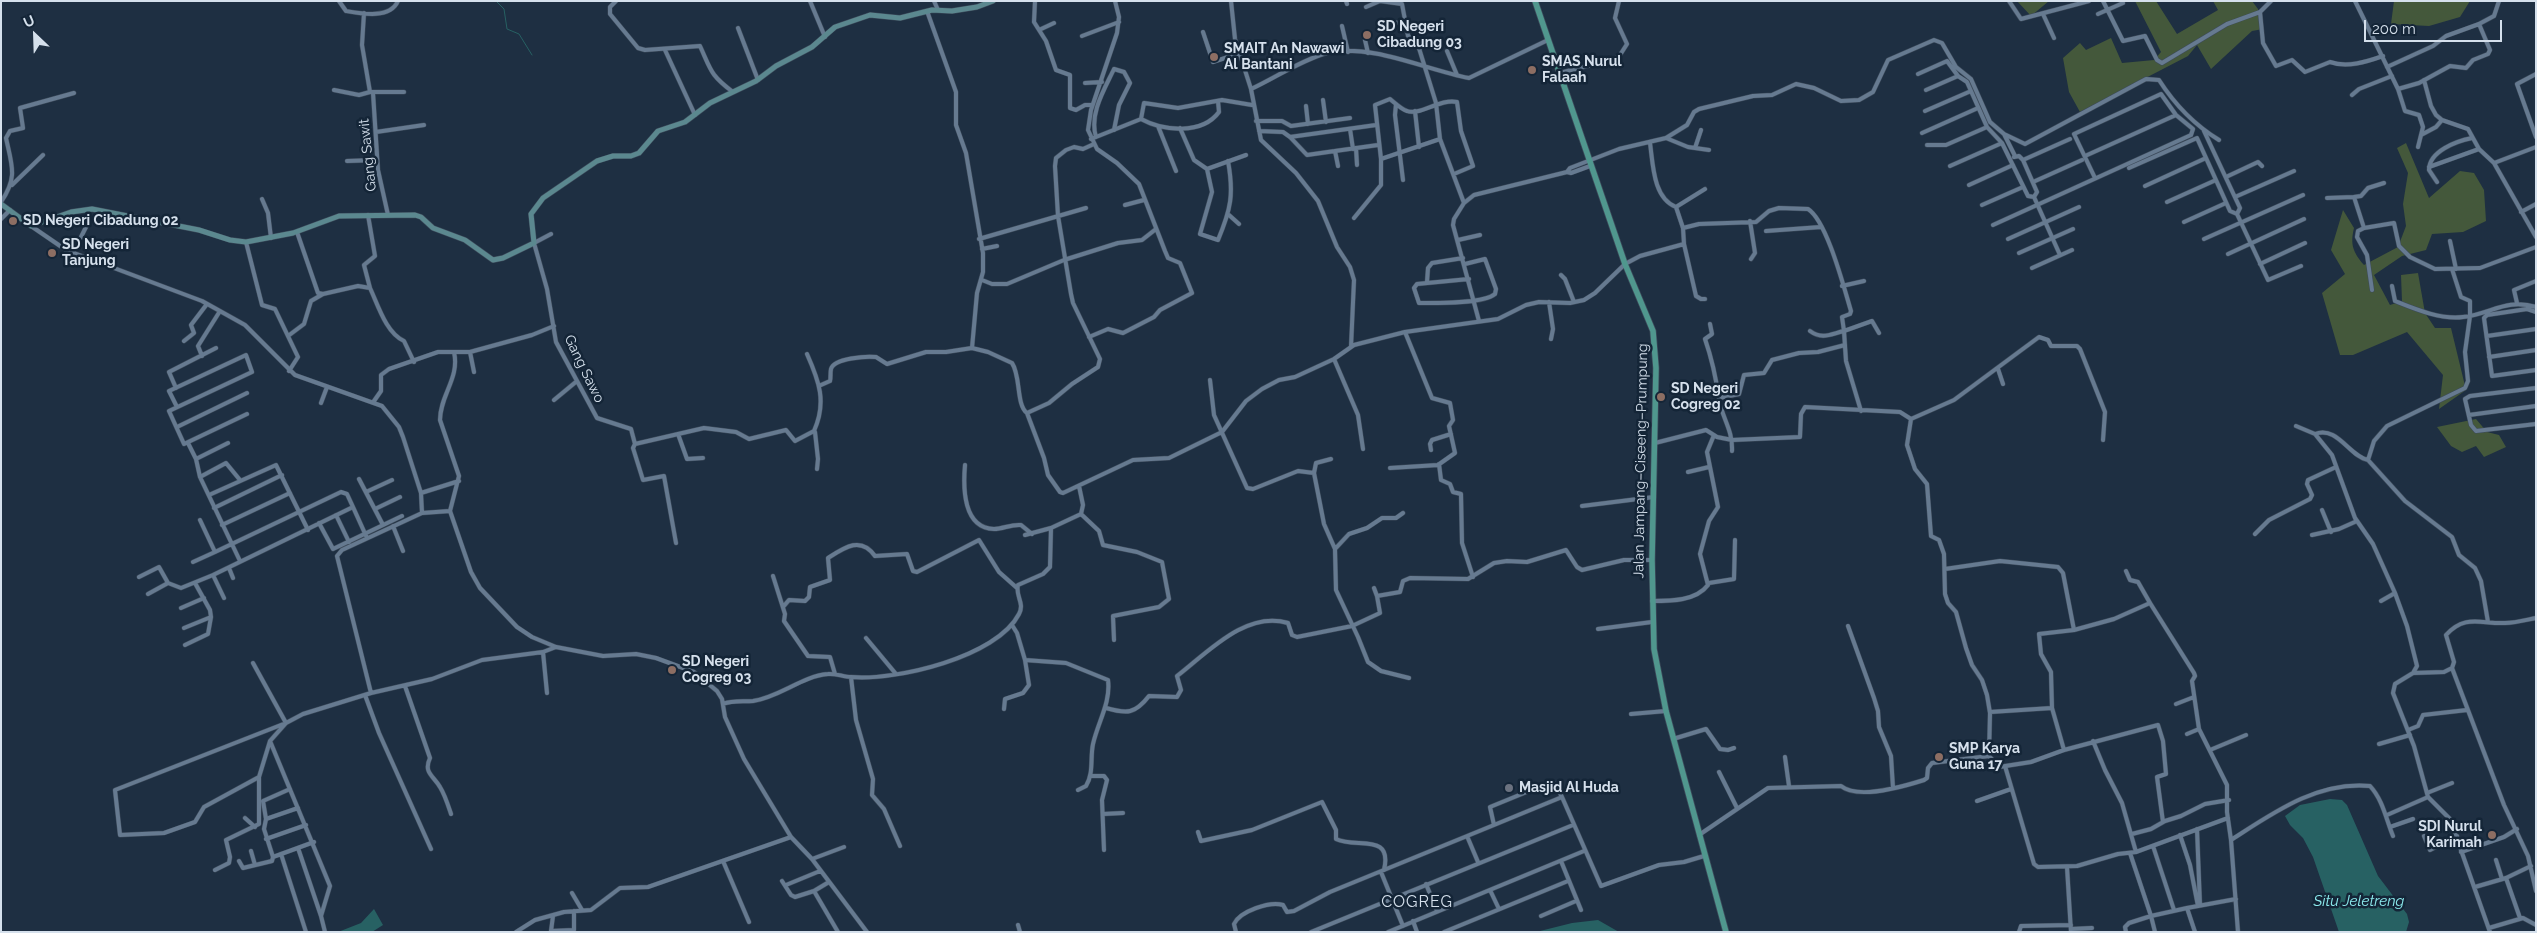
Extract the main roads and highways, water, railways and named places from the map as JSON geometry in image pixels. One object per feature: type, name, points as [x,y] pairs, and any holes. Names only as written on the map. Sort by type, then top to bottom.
[{"type":"main road","name":"Jalan Jampang–Ciseeng–Prumpung","points":[[1535,1],[1625,264],[1653,331],[1656,353],[1652,622],[1657,670],[1673,739],[1704,856],[1716,889],[1726,932]]},
{"type":"water","name":"Situ Jeletreng","points":[[2330,799],[2342,800],[2347,805],[2378,876],[2407,914],[2409,922],[2406,932],[2339,932],[2313,857],[2303,838],[2290,825],[2285,816],[2300,805]]},
{"type":"water","points":[[374,909],[383,925],[372,932],[338,932],[361,923]]},
{"type":"water","points":[[1598,920],[1619,932],[1536,932],[1572,923]]},
{"type":"waterway","points":[[496,1],[504,9],[507,29],[519,34],[532,55]]},
{"type":"place","name":"SD Negeri Cibadung 03","points":[[1367,35]]},
{"type":"place","name":"SMAIT An Nawawi Al Bantani","points":[[1214,57]]},
{"type":"place","name":"SMAS Nurul Falaah","points":[[1532,70]]},
{"type":"place","name":"SD Negeri Cibadung 02","points":[[13,221]]},
{"type":"place","name":"SD Negeri Tanjung","points":[[52,253]]},
{"type":"place","name":"SD Negeri Cogreg 02","points":[[1661,397]]},
{"type":"place","name":"SD Negeri Cogreg 03","points":[[672,670]]},
{"type":"place","name":"SMP Karya Guna 17","points":[[1939,757]]},
{"type":"place","name":"Masjid Al Huda","points":[[1509,788]]},
{"type":"place","name":"SDI Nurul Karimah","points":[[2492,835]]},
{"type":"district","name":"COGREG","points":[[1417,902]]}]
